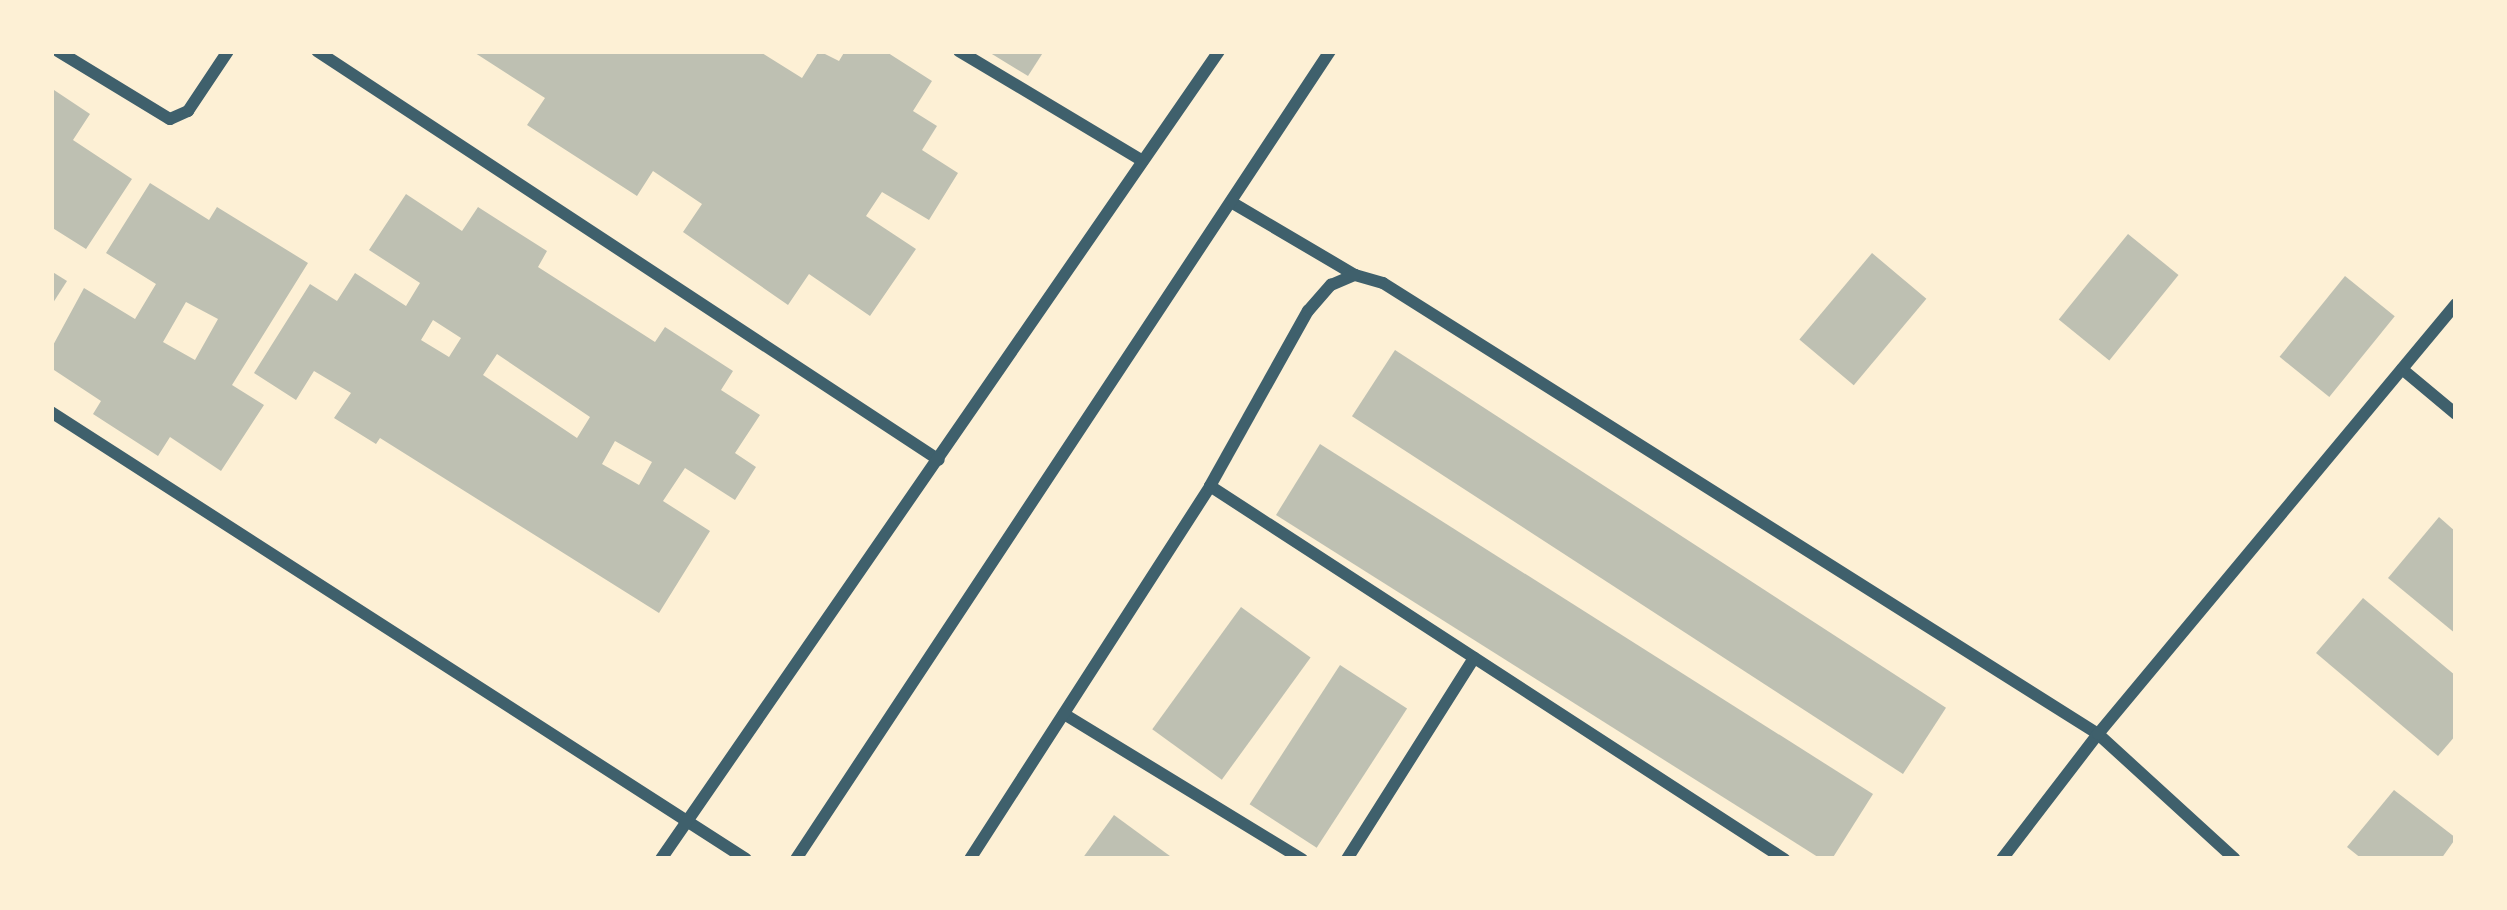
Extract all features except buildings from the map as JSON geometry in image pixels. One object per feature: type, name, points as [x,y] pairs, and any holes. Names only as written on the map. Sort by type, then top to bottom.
[{"type":"street","points":[[58,51],[170,119],[188,111],[228,51]]},
{"type":"street","points":[[317,51],[939,460]]},
{"type":"street","points":[[959,51],[1144,161]]},
{"type":"street","points":[[662,859],[1219,51]]},
{"type":"street","points":[[796,859],[1330,51]]},
{"type":"street","points":[[1231,202],[1355,275],[1383,283],[1423,307],[2098,734],[2235,859]]},
{"type":"street","points":[[970,859],[1210,486],[1308,311],[1331,285],[1355,275]]},
{"type":"street","points":[[2002,859],[2098,734],[2456,304]]},
{"type":"street","points":[[2402,369],[2456,414]]},
{"type":"street","points":[[51,412],[746,859]]},
{"type":"street","points":[[1210,486],[1784,859]]},
{"type":"street","points":[[1347,859],[1474,658]]},
{"type":"street","points":[[1064,714],[1303,859]]}]
